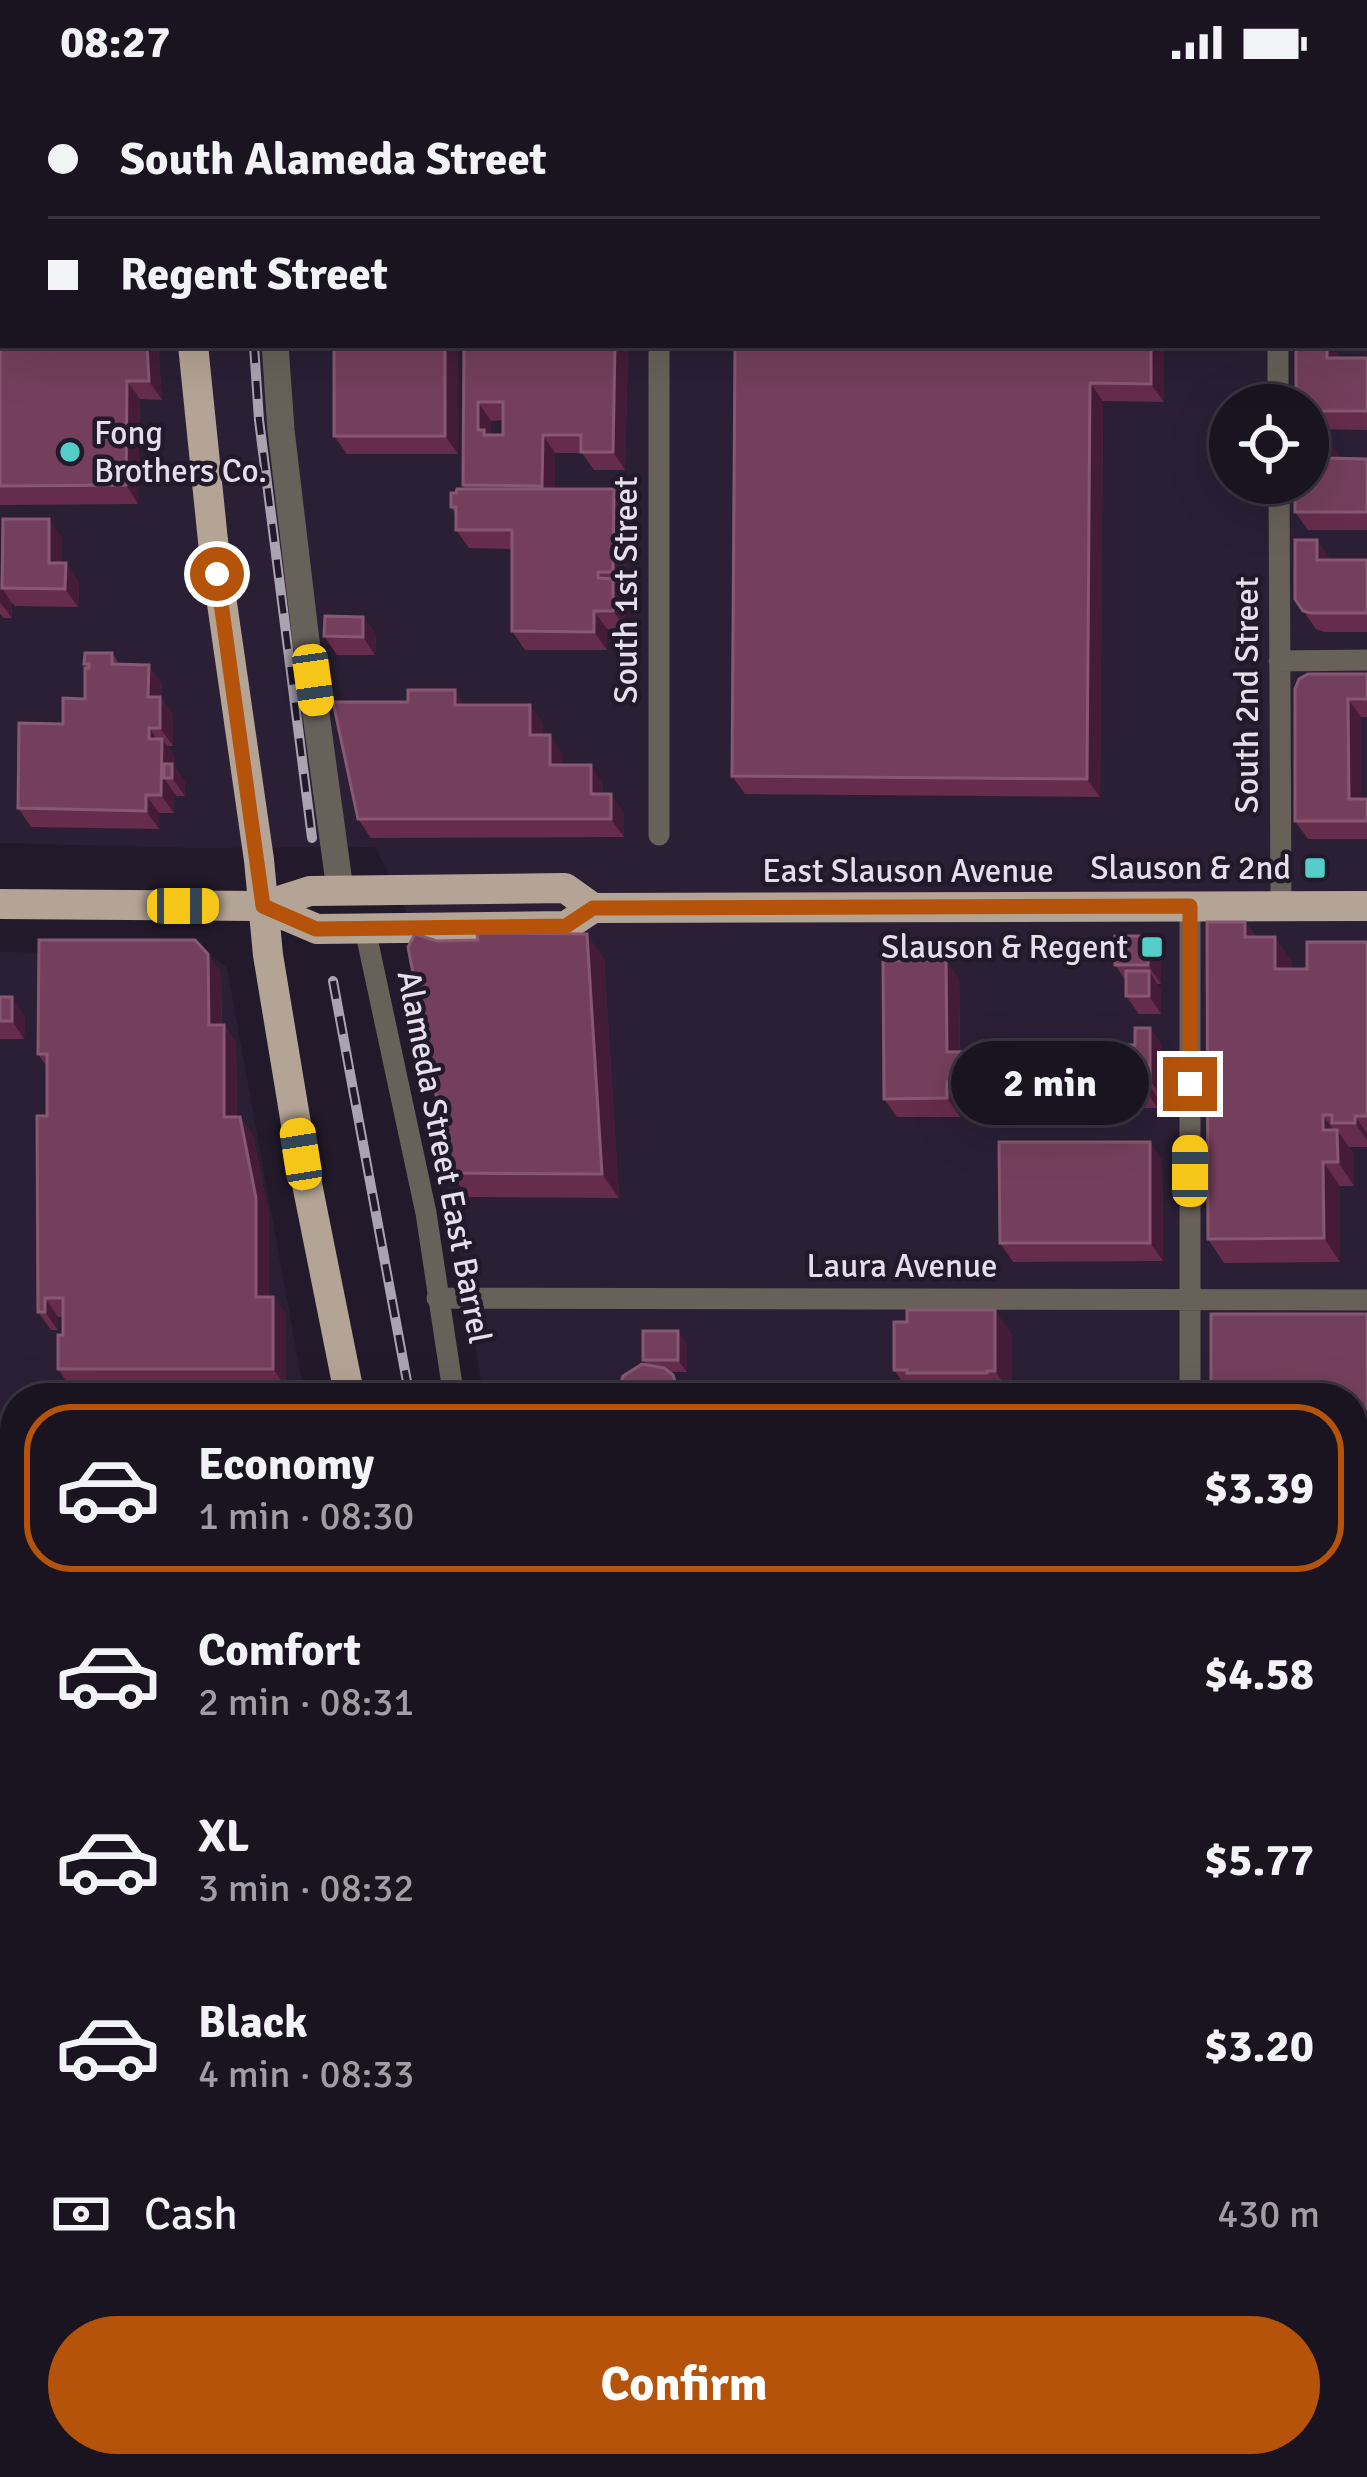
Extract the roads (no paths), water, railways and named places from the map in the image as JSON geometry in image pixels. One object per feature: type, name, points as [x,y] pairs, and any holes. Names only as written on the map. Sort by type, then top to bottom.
[{"type":"main road","points":[[193,348],[213,541],[268,956],[347,1383]]},
{"type":"main road","name":"East Slauson Avenue","points":[[0,904],[263,906],[310,891],[565,888],[593,908]]},
{"type":"main road","name":"East Slauson Avenue","points":[[263,906],[316,929],[566,926],[593,908],[1367,906]]},
{"type":"street","points":[[275,348],[281,430],[340,890]]},
{"type":"street","name":"South 1st Street","points":[[658,348],[659,836]]},
{"type":"street","points":[[1278,348],[1278,384]]},
{"type":"street","name":"South 2nd Street","points":[[1279,504],[1281,906]]},
{"type":"street","points":[[1279,661],[1367,660]]},
{"type":"street","points":[[1190,906],[1190,1383]]},
{"type":"street","name":"Alameda Street East Barrel","points":[[365,929],[426,1213],[451,1383]]},
{"type":"street","name":"Laura Avenue","points":[[437,1298],[1367,1300]]},
{"type":"railway","points":[[254,348],[259,420],[312,838]]},
{"type":"railway","points":[[333,981],[407,1383]]},
{"type":"place","name":"Fong Brothers Co.","points":[[70,452]]},
{"type":"place","name":"Slauson & 2nd","points":[[1315,868]]},
{"type":"place","name":"Slauson & Regent","points":[[1152,947]]}]
